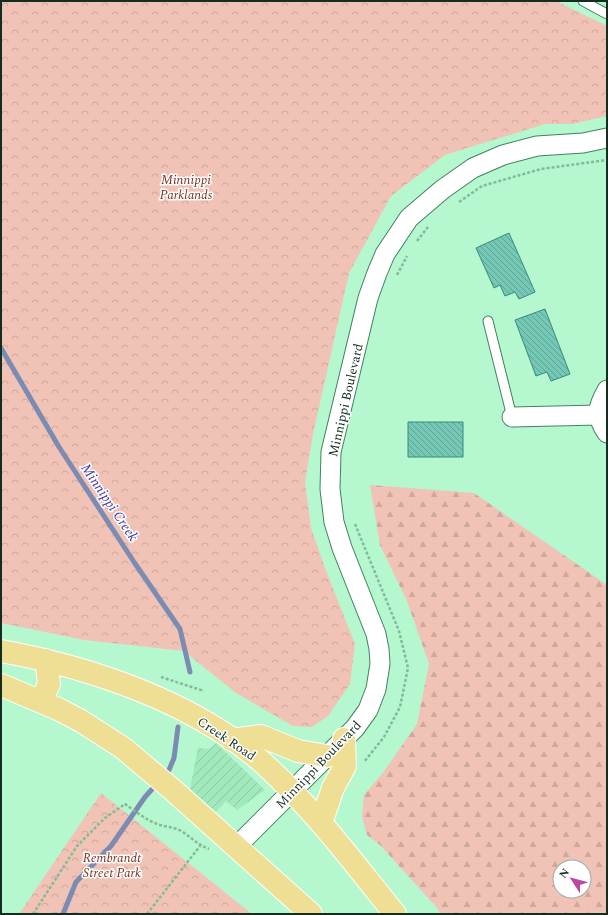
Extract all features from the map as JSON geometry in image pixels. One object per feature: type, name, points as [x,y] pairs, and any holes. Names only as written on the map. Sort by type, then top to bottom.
[{"type":"main road","name":"Creek Road","points":[[1,651],[46,660],[97,675],[150,694],[184,710],[232,740],[262,762],[292,791],[321,823],[395,914]]},
{"type":"main road","points":[[41,701],[50,684],[46,660]]},
{"type":"main road","points":[[1,685],[41,701],[81,721],[123,748],[236,846],[311,914]]},
{"type":"main road","points":[[232,740],[261,736],[298,751],[327,756]]},
{"type":"main road","points":[[321,823],[333,788],[345,766],[344,739]]},
{"type":"street","name":"Minnippi Boulevard","points":[[236,846],[344,739],[362,719],[370,705],[376,689],[380,664],[376,634],[342,548],[334,522],[330,489],[331,452],[368,298],[385,254],[409,218],[443,188],[473,168],[503,155],[536,146],[583,143],[607,138]]},
{"type":"street","points":[[607,390],[599,404],[600,422],[607,433]]},
{"type":"street","points":[[512,417],[600,415]]},
{"type":"lane","points":[[583,1],[607,14]]},
{"type":"lane","points":[[488,321],[512,417]]},
{"type":"path","points":[[456,204],[482,186],[541,169],[607,160]]},
{"type":"path","points":[[414,245],[432,222]]},
{"type":"path","points":[[396,277],[410,250]]},
{"type":"path","points":[[353,519],[399,631],[408,668],[400,708],[384,737],[363,764]]},
{"type":"path","points":[[160,677],[204,691]]},
{"type":"path","points":[[33,914],[77,846],[105,818],[125,804],[160,825],[172,827],[181,831],[200,846],[147,914]]},
{"type":"shaded area","points":[[216,743],[265,790],[237,810],[226,801],[216,812],[190,789],[198,748],[209,749]]},
{"type":"green space","name":"Minnippi Parklands","points":[[1,1],[556,1],[607,26],[607,116],[572,124],[545,124],[445,155],[391,196],[349,273],[313,434],[305,482],[311,528],[355,644],[350,684],[328,716],[312,727],[293,726],[236,693],[184,651],[84,640],[1,623]]},
{"type":"green space","points":[[370,485],[474,493],[607,585],[607,914],[440,914],[438,909],[380,845],[367,835],[362,817],[364,795],[382,774],[417,724],[429,664],[407,601],[380,545]]},
{"type":"green space","name":"Rembrandt Street Park","points":[[101,793],[252,914],[19,914]]},
{"type":"building","points":[[509,233],[535,292],[519,299],[515,292],[505,296],[500,285],[494,288],[476,248]]},
{"type":"building","points":[[545,309],[570,374],[551,381],[547,372],[536,376],[515,320]]},
{"type":"building","points":[[408,422],[463,422],[463,457],[408,457]]},
{"type":"waterway","name":"Minnippi Creek","points":[[1,348],[59,447],[134,562],[180,629],[190,672]]},
{"type":"waterway","name":"Minnippi Creek","points":[[169,770],[174,758],[178,727]]},
{"type":"waterway","name":"Minnippi Creek","points":[[63,914],[76,882],[111,846],[145,797],[154,787]]}]
